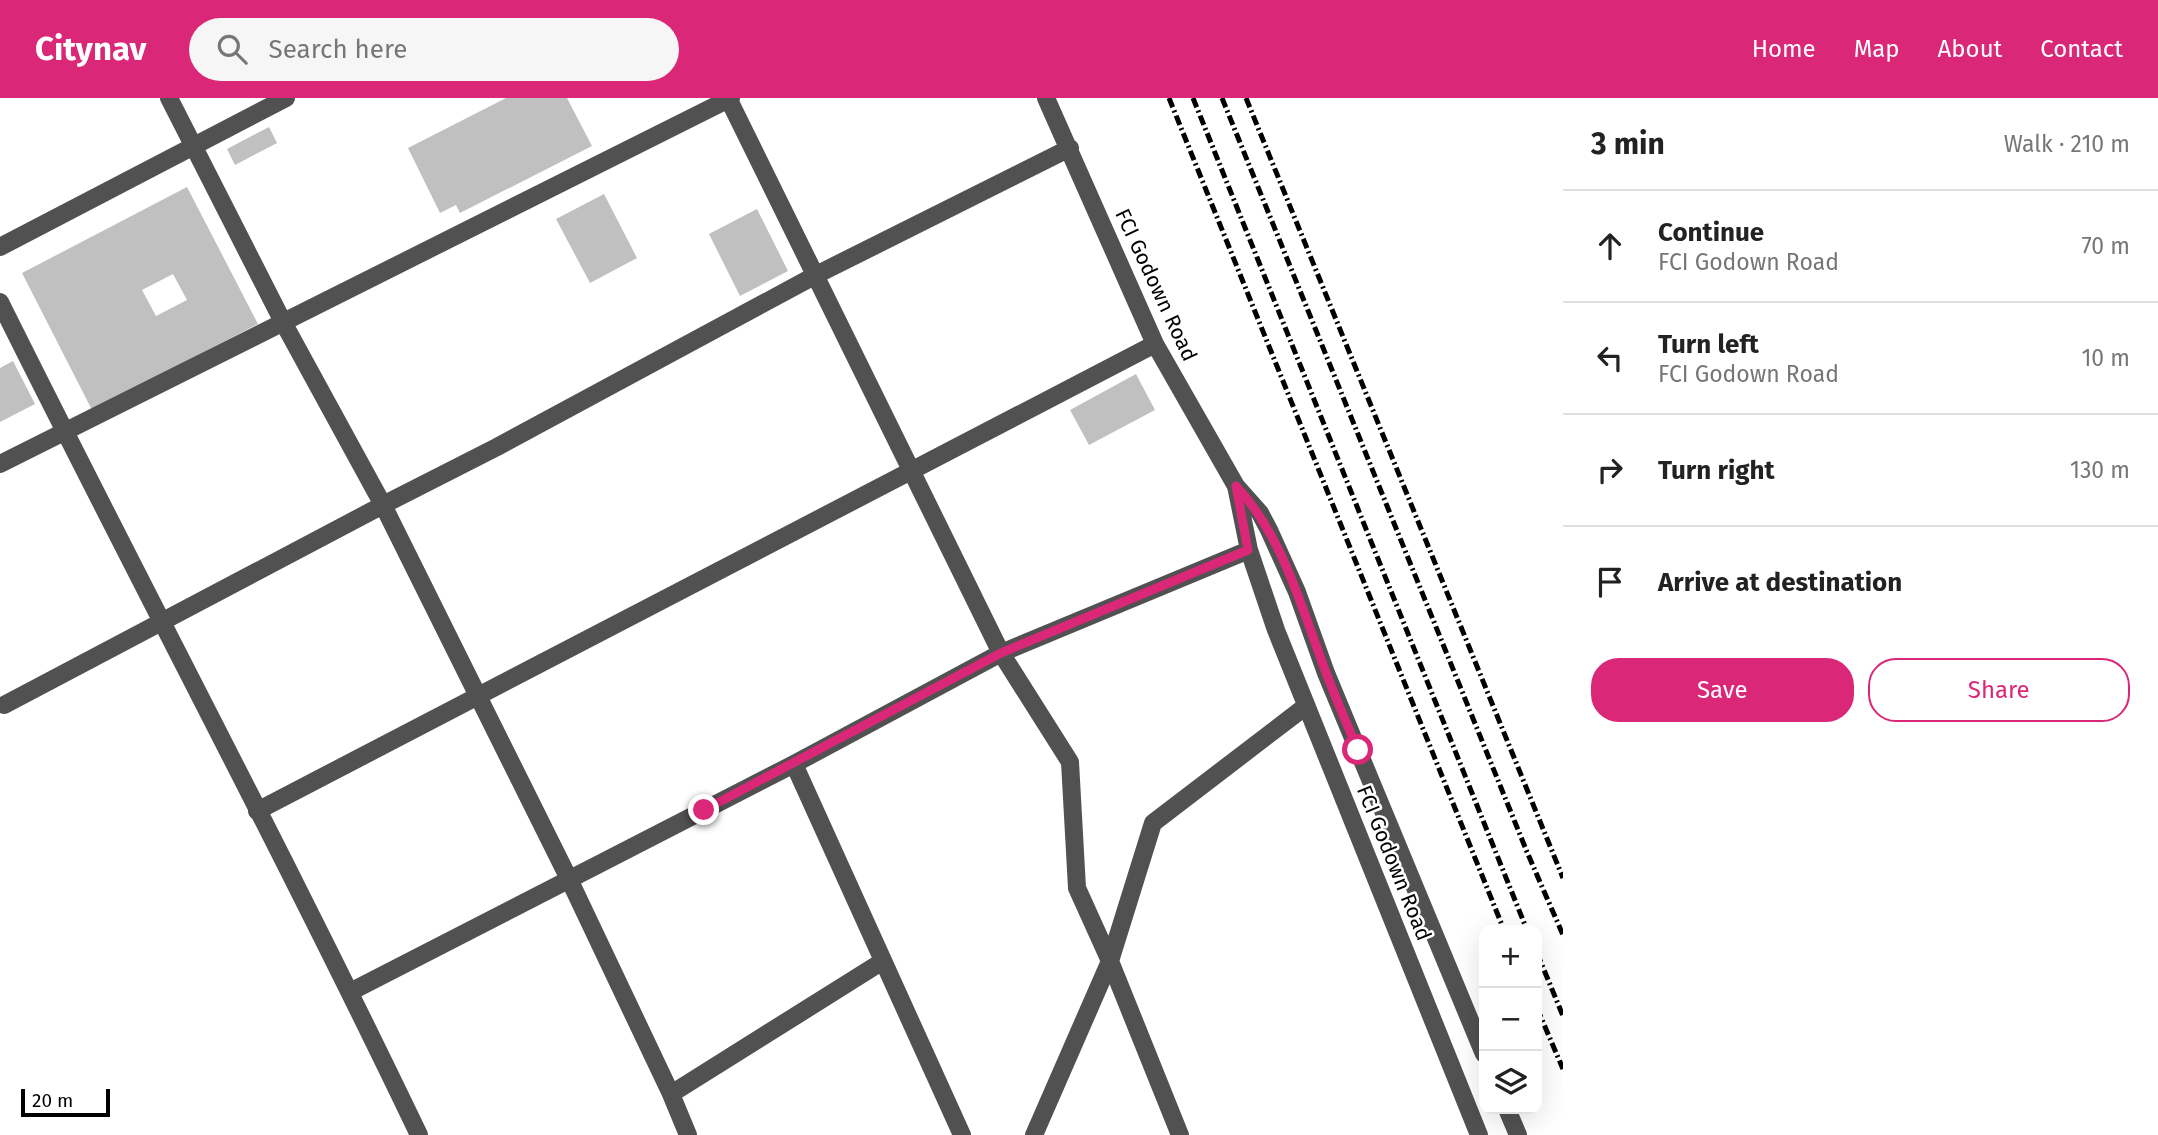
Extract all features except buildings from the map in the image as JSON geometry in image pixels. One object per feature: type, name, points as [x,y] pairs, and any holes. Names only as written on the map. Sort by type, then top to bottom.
[{"type":"street","points":[[169,98],[283,322],[383,505],[569,879],[688,1135]]},
{"type":"street","points":[[0,247],[286,98]]},
{"type":"street","points":[[0,464],[729,98],[1001,653],[1070,762],[1077,888],[1110,961],[1180,1135]]},
{"type":"street","name":"FCI Godown Road","points":[[1046,98],[1155,344],[1236,486],[1260,513],[1297,592],[1326,673],[1483,1051]]},
{"type":"street","points":[[4,705],[497,447],[816,275],[1070,148]]},
{"type":"street","points":[[0,302],[160,622],[351,992],[419,1135]]},
{"type":"street","points":[[257,811],[1155,344]]},
{"type":"street","name":"FCI Godown Road","points":[[1236,486],[1248,550],[1306,706],[1479,1135]]},
{"type":"street","points":[[351,992],[794,764],[1001,653],[1248,550]]},
{"type":"street","points":[[1034,1135],[1110,961],[1153,823],[1306,706]]},
{"type":"street","points":[[794,764],[962,1135]]},
{"type":"street","points":[[671,1094],[883,961]]},
{"type":"street","points":[[1509,1114],[1518,1135]]},
{"type":"railway","points":[[1169,98],[1502,925]]},
{"type":"railway","points":[[1193,98],[1525,925]]},
{"type":"railway","points":[[1222,98],[1563,935]]},
{"type":"railway","points":[[1246,98],[1563,878]]},
{"type":"railway","points":[[1542,965],[1563,1016]]},
{"type":"railway","points":[[1542,1020],[1563,1069]]},
{"type":"route","points":[[704,810],[1001,653],[1248,550],[1236,486],[1260,513],[1269,530],[1297,592],[1326,673],[1358,750]]}]
